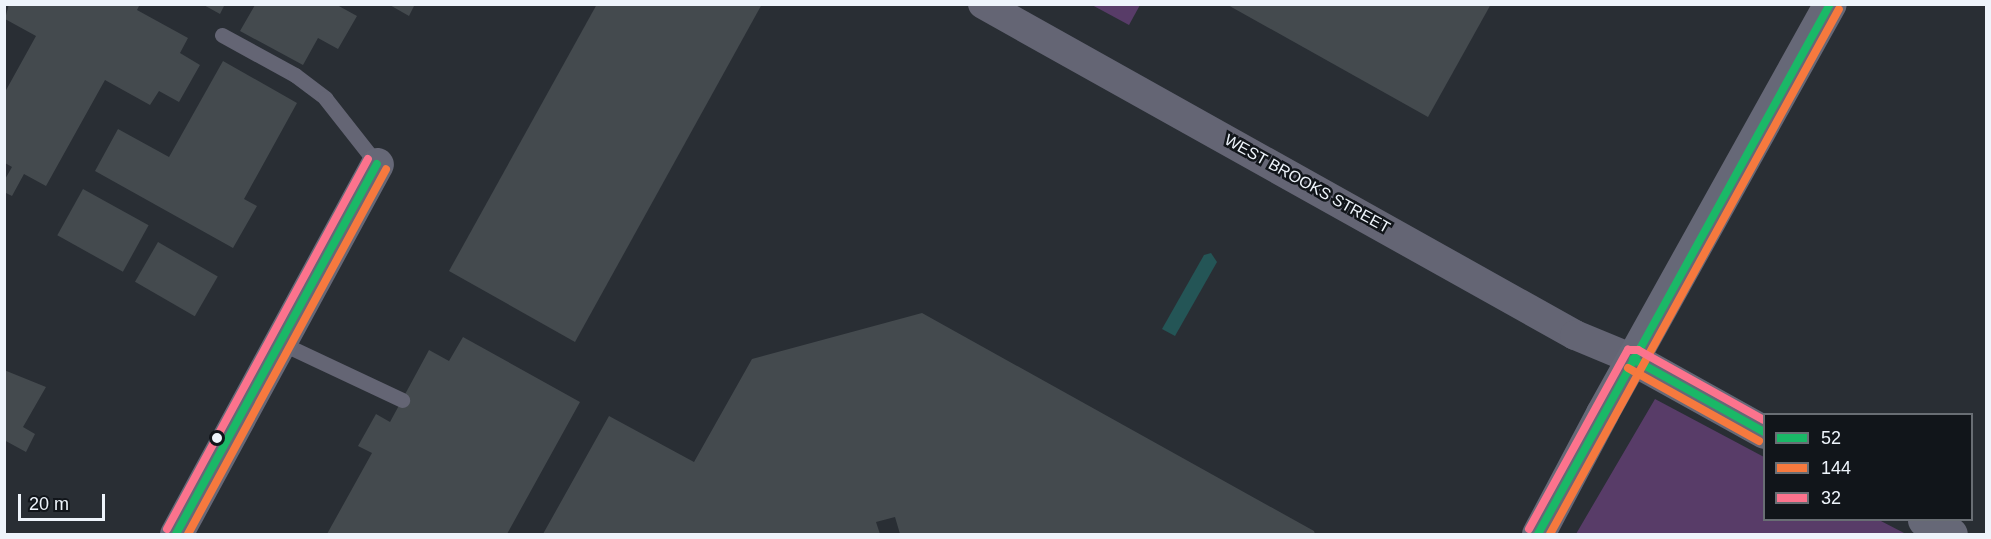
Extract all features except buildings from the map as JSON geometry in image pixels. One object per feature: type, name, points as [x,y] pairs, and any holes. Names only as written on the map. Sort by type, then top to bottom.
[{"type":"street","name":"WEST BROOKS STREET","points":[[983,4],[1575,335],[1633,359]]},
{"type":"street","points":[[1538,534],[1830,4]]},
{"type":"street","points":[[176,534],[377,164]]},
{"type":"street","points":[[1633,359],[1763,431]]},
{"type":"street","points":[[1928,521],[1951,534]]},
{"type":"lane","points":[[222,35],[295,75],[325,98],[377,164]]},
{"type":"lane","points":[[281,343],[402,400]]},
{"type":"shaded area","points":[[1140,4],[1129,25],[1092,5]]},
{"type":"shaded area","points":[[1211,253],[1217,262],[1175,336],[1162,329],[1204,255]]},
{"type":"shaded area","points":[[1655,399],[1763,456],[1763,521],[1881,521],[1906,534],[1576,534]]},
{"type":"transit line","name":"52","points":[[1538,534],[1830,4]]},
{"type":"transit line","name":"144","points":[[1550,534],[1839,9]]},
{"type":"transit line","name":"32","points":[[167,529],[368,159]]},
{"type":"transit line","name":"52","points":[[176,534],[377,164]]},
{"type":"transit line","name":"144","points":[[188,534],[386,169]]},
{"type":"transit line","name":"32","points":[[1529,529],[1628,350],[1638,350],[1763,419]]},
{"type":"transit line","name":"52","points":[[1633,359],[1763,431]]},
{"type":"transit line","name":"144","points":[[1628,368],[1759,441]]}]
